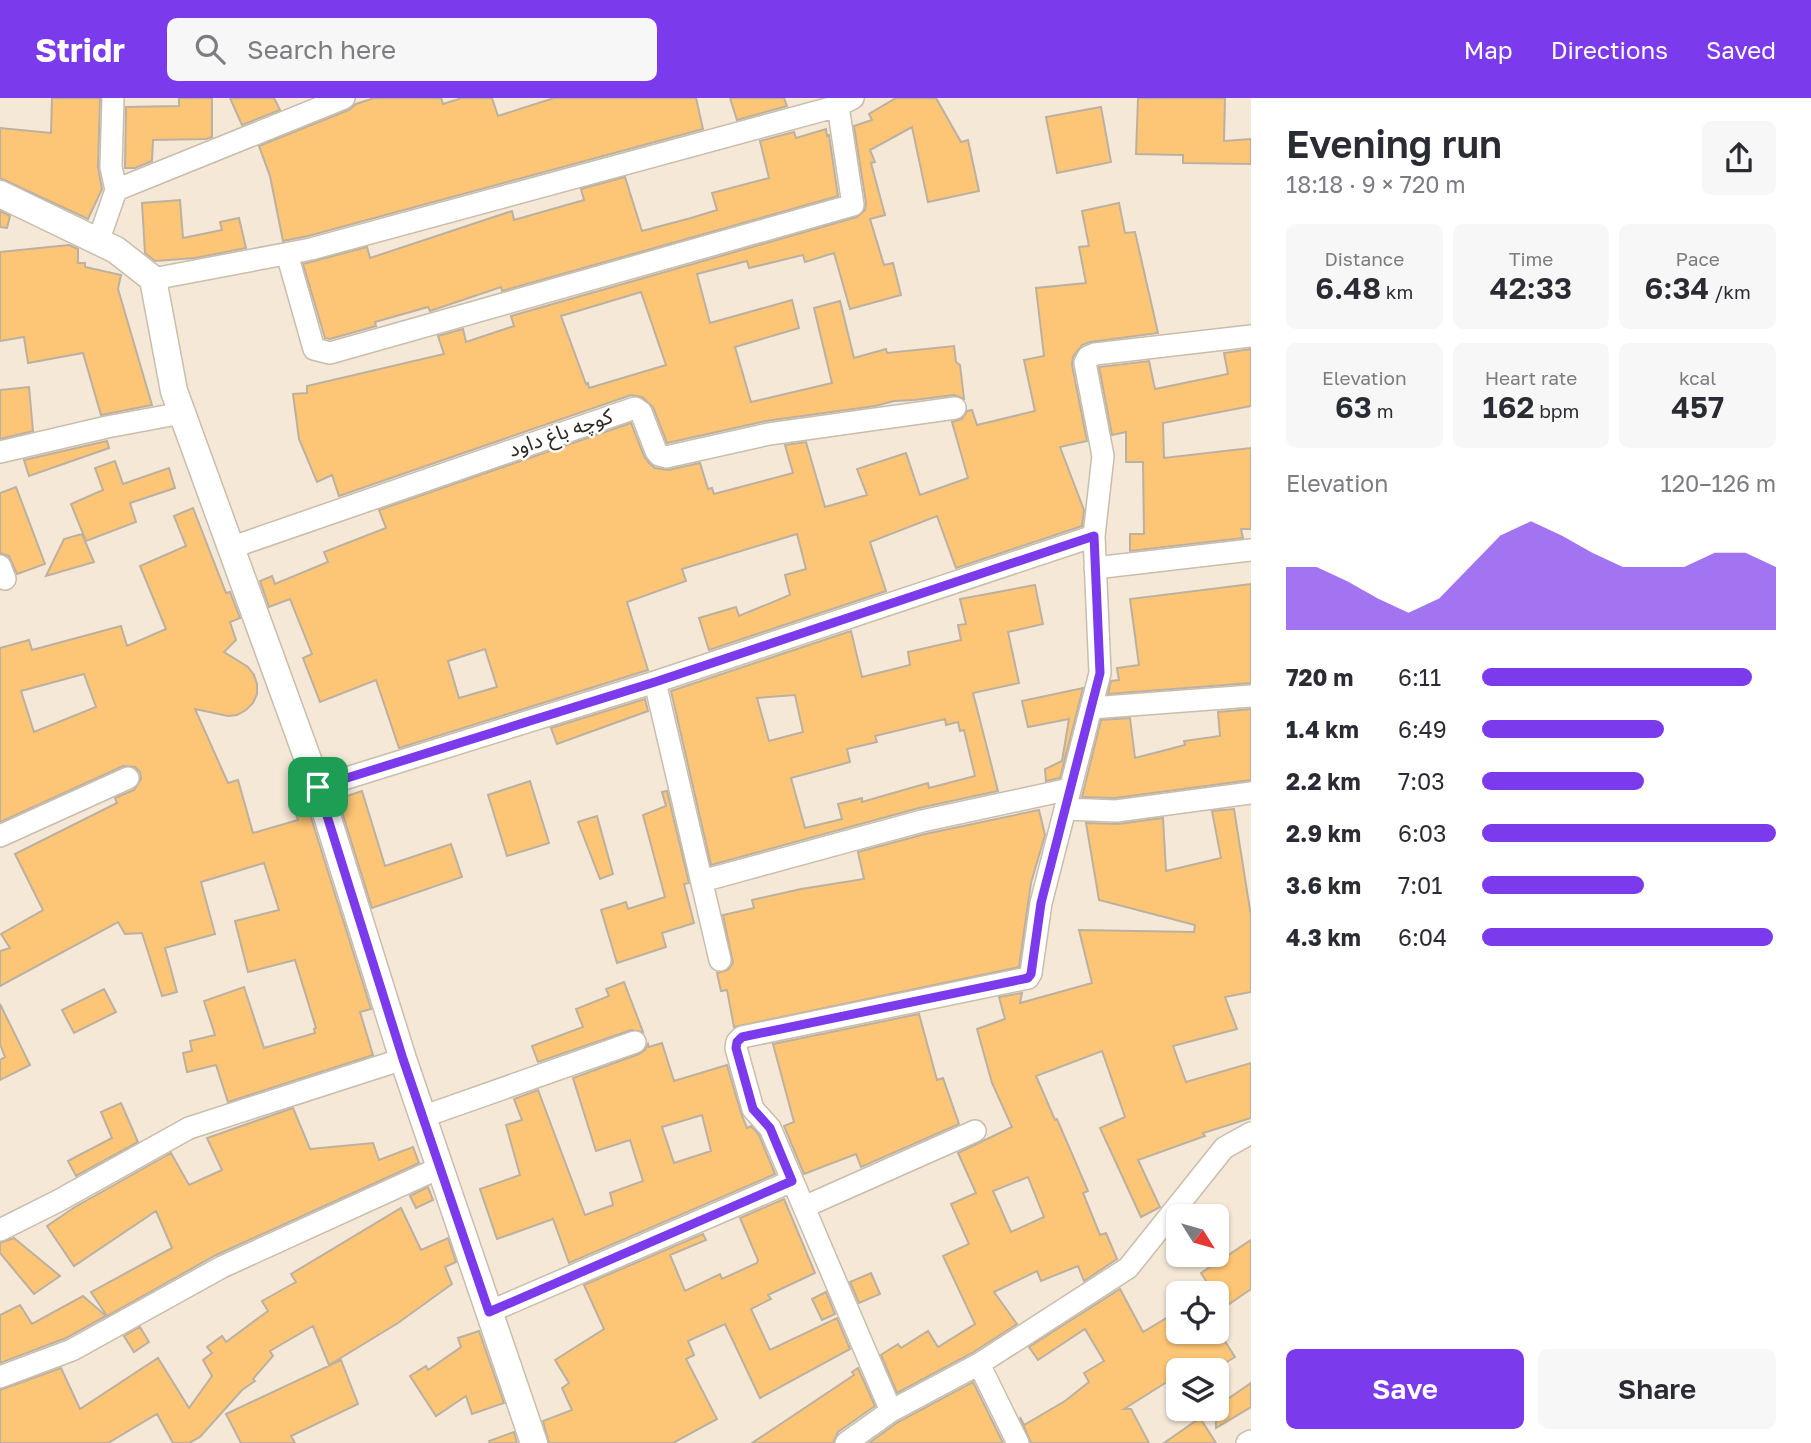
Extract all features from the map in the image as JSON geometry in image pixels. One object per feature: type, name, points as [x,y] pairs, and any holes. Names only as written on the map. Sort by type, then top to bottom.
[{"type":"street","points":[[98,242],[116,190],[111,167],[113,98]]},
{"type":"street","points":[[116,190],[299,106],[344,98]]},
{"type":"street","points":[[153,279],[287,254],[845,102],[853,205],[330,354],[314,349],[287,254]]},
{"type":"street","points":[[0,194],[116,250],[153,279],[174,391],[318,787],[422,1117],[534,1443]]},
{"type":"street","points":[[891,1411],[770,1128],[753,1109],[736,1048],[737,1042],[742,1037],[1028,978],[1031,974],[1041,903],[1100,673],[1094,536],[1102,456],[1085,363],[1088,357],[1251,336]]},
{"type":"street","name":"کوچه باغ داود","points":[[230,548],[635,408],[642,412],[656,451],[666,457],[769,434],[954,408]]},
{"type":"street","points":[[0,452],[182,413]]},
{"type":"street","points":[[318,787],[655,682],[1094,536]]},
{"type":"street","points":[[1095,568],[1251,551]]},
{"type":"street","points":[[655,682],[720,960]]},
{"type":"street","points":[[1091,708],[1251,696]]},
{"type":"street","points":[[0,836],[128,778]]},
{"type":"street","points":[[702,881],[922,821],[1067,799],[1116,811],[1251,793]]},
{"type":"street","points":[[422,1117],[635,1042]]},
{"type":"street","points":[[0,1230],[189,1128],[403,1059]]},
{"type":"street","points":[[804,1207],[975,1131]]},
{"type":"street","points":[[846,1443],[891,1411],[979,1364],[1128,1268],[1224,1148],[1251,1133]]},
{"type":"street","points":[[0,1377],[72,1350],[222,1267],[439,1168]]},
{"type":"street","points":[[489,1312],[792,1181]]},
{"type":"street","points":[[979,1364],[1018,1443]]},
{"type":"building","points":[[52,98],[100,98],[98,167],[102,189],[88,219],[0,178],[0,128],[51,133]]},
{"type":"building","points":[[179,98],[212,98],[212,137],[153,140],[152,161],[135,168],[125,168],[126,107],[179,106]]},
{"type":"building","points":[[230,98],[274,98],[280,110],[242,125]]},
{"type":"building","points":[[374,98],[441,98],[443,104],[462,98],[492,98],[498,116],[554,98],[696,98],[703,129],[283,241],[270,176],[259,146]]},
{"type":"building","points":[[730,98],[784,98],[787,106],[737,120]]},
{"type":"building","points":[[896,98],[936,98],[961,142],[968,140],[979,191],[928,202],[912,127],[870,150],[875,162],[871,163],[885,215],[870,219],[884,265],[893,263],[901,295],[850,309],[834,253],[805,262],[803,255],[749,268],[747,261],[697,274],[710,323],[792,300],[799,328],[735,347],[751,402],[832,383],[814,308],[840,301],[854,358],[886,349],[887,353],[954,346],[956,362],[960,365],[964,399],[954,395],[894,401],[766,421],[667,443],[653,407],[642,397],[631,395],[339,496],[332,475],[317,482],[299,439],[293,394],[307,393],[307,386],[444,354],[438,336],[463,329],[466,342],[514,326],[511,316],[857,217],[865,210],[866,203],[854,126],[872,120],[869,114]],"holes":[[[641,292],[666,365],[589,388],[561,316]]]},
{"type":"building","points":[[1138,98],[1225,98],[1224,141],[1251,139],[1251,164],[1183,163],[1183,155],[1136,154]]},
{"type":"building","points":[[1101,107],[1111,162],[1057,173],[1046,117]]},
{"type":"building","points":[[826,129],[838,196],[502,291],[501,287],[430,311],[428,307],[375,322],[376,326],[330,339],[325,338],[303,264],[367,247],[370,258],[512,211],[514,220],[584,200],[581,189],[625,177],[642,231],[717,210],[712,193],[769,178],[760,141],[794,132],[796,138]]},
{"type":"building","points":[[180,200],[183,238],[222,230],[220,222],[239,218],[246,248],[195,258],[155,261],[145,253],[142,203]]},
{"type":"building","points":[[1119,203],[1125,233],[1135,232],[1158,333],[1090,342],[1082,345],[1073,357],[1072,365],[1087,441],[1060,447],[1084,510],[1082,526],[956,568],[937,516],[870,542],[886,591],[709,650],[699,618],[736,607],[739,616],[790,595],[785,575],[806,569],[797,534],[682,569],[686,581],[627,602],[648,670],[399,748],[376,680],[320,702],[303,658],[312,654],[290,599],[269,607],[260,581],[272,576],[275,584],[328,562],[324,552],[386,528],[379,510],[631,423],[649,463],[655,468],[668,470],[700,463],[708,489],[712,488],[714,494],[793,473],[785,445],[806,442],[825,507],[867,495],[857,469],[906,453],[920,495],[968,478],[952,422],[962,419],[967,411],[972,410],[977,425],[1035,411],[1024,360],[1044,356],[1036,288],[1086,283],[1079,247],[1089,246],[1082,211]],"holes":[[[485,649],[497,687],[459,698],[448,661]]]},
{"type":"building","points":[[0,211],[10,216],[7,228],[0,227]]},
{"type":"building","points":[[69,245],[78,249],[78,263],[121,275],[118,289],[152,405],[101,415],[83,353],[28,363],[24,337],[0,341],[0,252]]},
{"type":"building","points":[[1251,349],[1251,406],[1163,423],[1164,458],[1251,448],[1251,529],[1241,529],[1243,538],[1130,551],[1130,534],[1144,534],[1143,462],[1126,462],[1126,432],[1112,435],[1099,367],[1149,361],[1155,389],[1228,374],[1224,353]]},
{"type":"building","points":[[29,387],[33,431],[0,439],[0,390]]},
{"type":"building","points":[[107,441],[109,448],[29,476],[24,460]]},
{"type":"building","points":[[115,461],[123,484],[169,468],[175,488],[130,503],[136,522],[86,541],[71,504],[103,490],[95,468]]},
{"type":"building","points":[[16,487],[45,564],[17,574],[9,556],[0,553],[0,493]]},
{"type":"building","points":[[193,508],[226,593],[230,592],[240,618],[230,622],[236,640],[224,652],[248,667],[257,684],[253,703],[237,715],[228,716],[195,709],[228,783],[238,780],[253,833],[298,820],[295,812],[308,808],[371,1009],[360,1012],[373,1055],[228,1102],[216,1065],[187,1072],[183,1053],[192,1051],[190,1041],[215,1035],[204,1001],[244,987],[264,1048],[315,1033],[316,1028],[295,960],[248,972],[235,921],[279,910],[264,863],[201,882],[215,934],[165,948],[177,992],[162,996],[142,933],[125,934],[118,922],[0,986],[0,951],[10,948],[1,934],[43,910],[15,854],[117,803],[115,798],[134,790],[141,779],[140,772],[135,767],[123,766],[0,822],[0,648],[29,640],[32,650],[121,626],[127,646],[166,629],[140,566],[186,546],[174,516]],"holes":[[[84,674],[96,707],[34,732],[21,691]]]},
{"type":"building","points":[[82,534],[94,562],[46,576],[64,539]]},
{"type":"building","points":[[1251,584],[1251,683],[1108,694],[1111,681],[1119,680],[1117,668],[1139,665],[1130,599]]},
{"type":"building","points":[[1035,585],[1043,624],[1008,632],[1019,683],[973,693],[998,791],[919,808],[711,865],[671,691],[851,631],[862,677],[910,665],[908,652],[961,640],[958,625],[966,624],[960,599]],"holes":[[[795,695],[803,732],[769,741],[757,698]],[[945,719],[946,725],[958,722],[960,731],[964,730],[975,776],[929,788],[928,783],[862,802],[862,798],[838,804],[842,819],[805,828],[791,778],[850,762],[847,749],[877,742],[875,736]]]},
{"type":"building","points":[[1083,688],[1060,778],[1046,781],[1045,769],[1062,761],[1069,719],[1028,727],[1022,701]]},
{"type":"building","points":[[645,699],[648,711],[557,744],[551,728]]},
{"type":"building","points":[[1251,709],[1251,780],[1115,798],[1082,797],[1101,720],[1130,718],[1135,758],[1185,745],[1184,741],[1220,736],[1218,712]]},
{"type":"building","points":[[530,781],[549,843],[507,856],[488,795]]},
{"type":"building","points":[[362,791],[385,866],[451,844],[462,877],[372,908],[338,799]]},
{"type":"building","points":[[667,791],[689,883],[684,884],[694,923],[662,933],[666,947],[617,963],[601,910],[626,902],[628,909],[665,897],[643,815],[666,806],[662,792]]},
{"type":"building","points":[[1234,809],[1251,916],[1251,992],[1225,997],[1237,1029],[1173,1046],[1186,1082],[1251,1063],[1251,1118],[1203,1133],[1205,1136],[1138,1160],[1160,1207],[1141,1217],[1100,1128],[1125,1117],[1102,1051],[1036,1076],[1088,1191],[1083,1193],[1100,1235],[1106,1233],[1117,1259],[1084,1281],[1078,1266],[1041,1281],[1037,1271],[994,1292],[1017,1324],[972,1353],[897,1393],[881,1355],[898,1344],[901,1348],[928,1331],[938,1347],[975,1324],[943,1256],[969,1244],[951,1204],[976,1193],[958,1153],[1012,1127],[992,1083],[977,1029],[1005,1019],[999,997],[1022,993],[1020,1003],[1092,983],[1079,930],[1194,932],[1195,925],[1099,900],[1086,823],[1118,824],[1163,818],[1166,871],[1221,858],[1212,811]],"holes":[[[1028,1177],[1044,1217],[1011,1232],[993,1191]]]},
{"type":"building","points":[[1039,810],[1045,835],[1031,883],[1019,967],[734,1027],[727,990],[721,991],[717,973],[728,970],[733,963],[723,915],[754,908],[752,900],[864,879],[858,852],[925,834]]},
{"type":"building","points":[[597,816],[613,874],[600,879],[578,822]]},
{"type":"building","points":[[624,982],[643,1032],[631,1030],[538,1062],[532,1046],[583,1027],[576,1009],[609,996],[606,989]]},
{"type":"building","points":[[104,989],[116,1012],[74,1033],[62,1010]]},
{"type":"building","points":[[0,1004],[30,1065],[0,1080],[0,1060],[5,1057],[0,1044]]},
{"type":"building","points":[[919,1014],[937,1080],[943,1078],[959,1124],[861,1167],[856,1154],[804,1174],[784,1126],[794,1122],[773,1044]]},
{"type":"building","points":[[662,1043],[674,1081],[727,1065],[747,1128],[751,1126],[759,1135],[775,1174],[569,1263],[553,1219],[497,1239],[480,1189],[520,1175],[506,1125],[522,1120],[514,1099],[538,1090],[585,1215],[613,1205],[610,1193],[643,1181],[630,1140],[596,1151],[573,1078],[639,1054],[648,1044],[649,1047]],"holes":[[[702,1115],[711,1151],[674,1163],[662,1127]]]},
{"type":"building","points":[[121,1103],[138,1142],[76,1176],[68,1161],[112,1138],[101,1112]]},
{"type":"building","points":[[293,1108],[310,1149],[373,1143],[379,1160],[413,1147],[419,1163],[216,1255],[107,1316],[91,1292],[172,1248],[156,1211],[74,1266],[47,1226],[75,1207],[171,1153],[189,1185],[222,1170],[207,1138]]},
{"type":"building","points":[[428,1187],[433,1200],[416,1208],[410,1196]]},
{"type":"building","points":[[784,1199],[815,1273],[768,1295],[771,1299],[751,1309],[770,1350],[837,1318],[850,1349],[760,1398],[725,1324],[688,1341],[694,1355],[686,1359],[717,1419],[673,1443],[549,1443],[543,1421],[572,1410],[562,1388],[569,1383],[555,1360],[604,1329],[584,1285],[703,1234],[706,1240],[670,1255],[685,1291],[720,1274],[722,1279],[757,1263],[758,1260],[740,1218]]},
{"type":"building","points":[[401,1208],[421,1250],[448,1238],[456,1262],[445,1267],[452,1284],[398,1323],[329,1365],[313,1326],[270,1351],[273,1356],[253,1379],[255,1381],[242,1390],[200,1437],[189,1443],[173,1443],[157,1414],[108,1443],[0,1443],[0,1390],[61,1368],[80,1409],[158,1358],[189,1408],[212,1376],[203,1360],[212,1353],[207,1347],[222,1336],[226,1342],[268,1311],[262,1301],[296,1282],[291,1274]]},
{"type":"building","points":[[14,1238],[60,1276],[34,1294],[0,1253],[0,1243]]},
{"type":"building","points":[[1251,1240],[1251,1289],[1229,1304],[1229,1281],[1206,1281],[1201,1273],[1210,1267],[1229,1267],[1229,1255]]},
{"type":"building","points":[[871,1273],[880,1294],[859,1303],[850,1282]]},
{"type":"building","points":[[1120,1289],[1143,1332],[1166,1318],[1166,1344],[1227,1344],[1235,1357],[1229,1361],[1229,1358],[1166,1358],[1166,1383],[1124,1409],[1131,1409],[1149,1443],[1031,1443],[1020,1417],[1024,1425],[1065,1401],[1089,1382],[1084,1373],[1104,1361],[1085,1329],[1038,1360],[1029,1347]]},
{"type":"building","points":[[826,1292],[835,1314],[822,1320],[812,1299]]},
{"type":"building","points":[[83,1296],[106,1316],[66,1338],[0,1363],[0,1315],[20,1305],[32,1324]]},
{"type":"building","points":[[140,1327],[149,1342],[134,1352],[124,1336]]},
{"type":"building","points":[[479,1331],[504,1403],[472,1414],[466,1396],[436,1416],[410,1376],[426,1366],[428,1370],[461,1347],[458,1338]]},
{"type":"building","points":[[341,1360],[358,1404],[291,1436],[295,1443],[241,1443],[226,1414]]},
{"type":"building","points":[[858,1368],[875,1406],[838,1432],[833,1443],[752,1443],[854,1375],[852,1372]]},
{"type":"building","points":[[973,1382],[1003,1443],[869,1443],[898,1422]]},
{"type":"building","points":[[1251,1383],[1251,1407],[1229,1420],[1229,1398]]},
{"type":"building","points":[[1196,1421],[1202,1421],[1216,1443],[1164,1443]]},
{"type":"building","points":[[1216,1421],[1228,1421],[1216,1428]]},
{"type":"building","points":[[514,1432],[517,1443],[489,1441]]},
{"type":"route","points":[[1094,536],[1100,673],[1041,903],[1031,974],[1028,978],[742,1037],[736,1048],[753,1109],[763,1117],[770,1128],[792,1181],[489,1312],[403,1059],[318,787],[655,682],[1094,536]]}]
